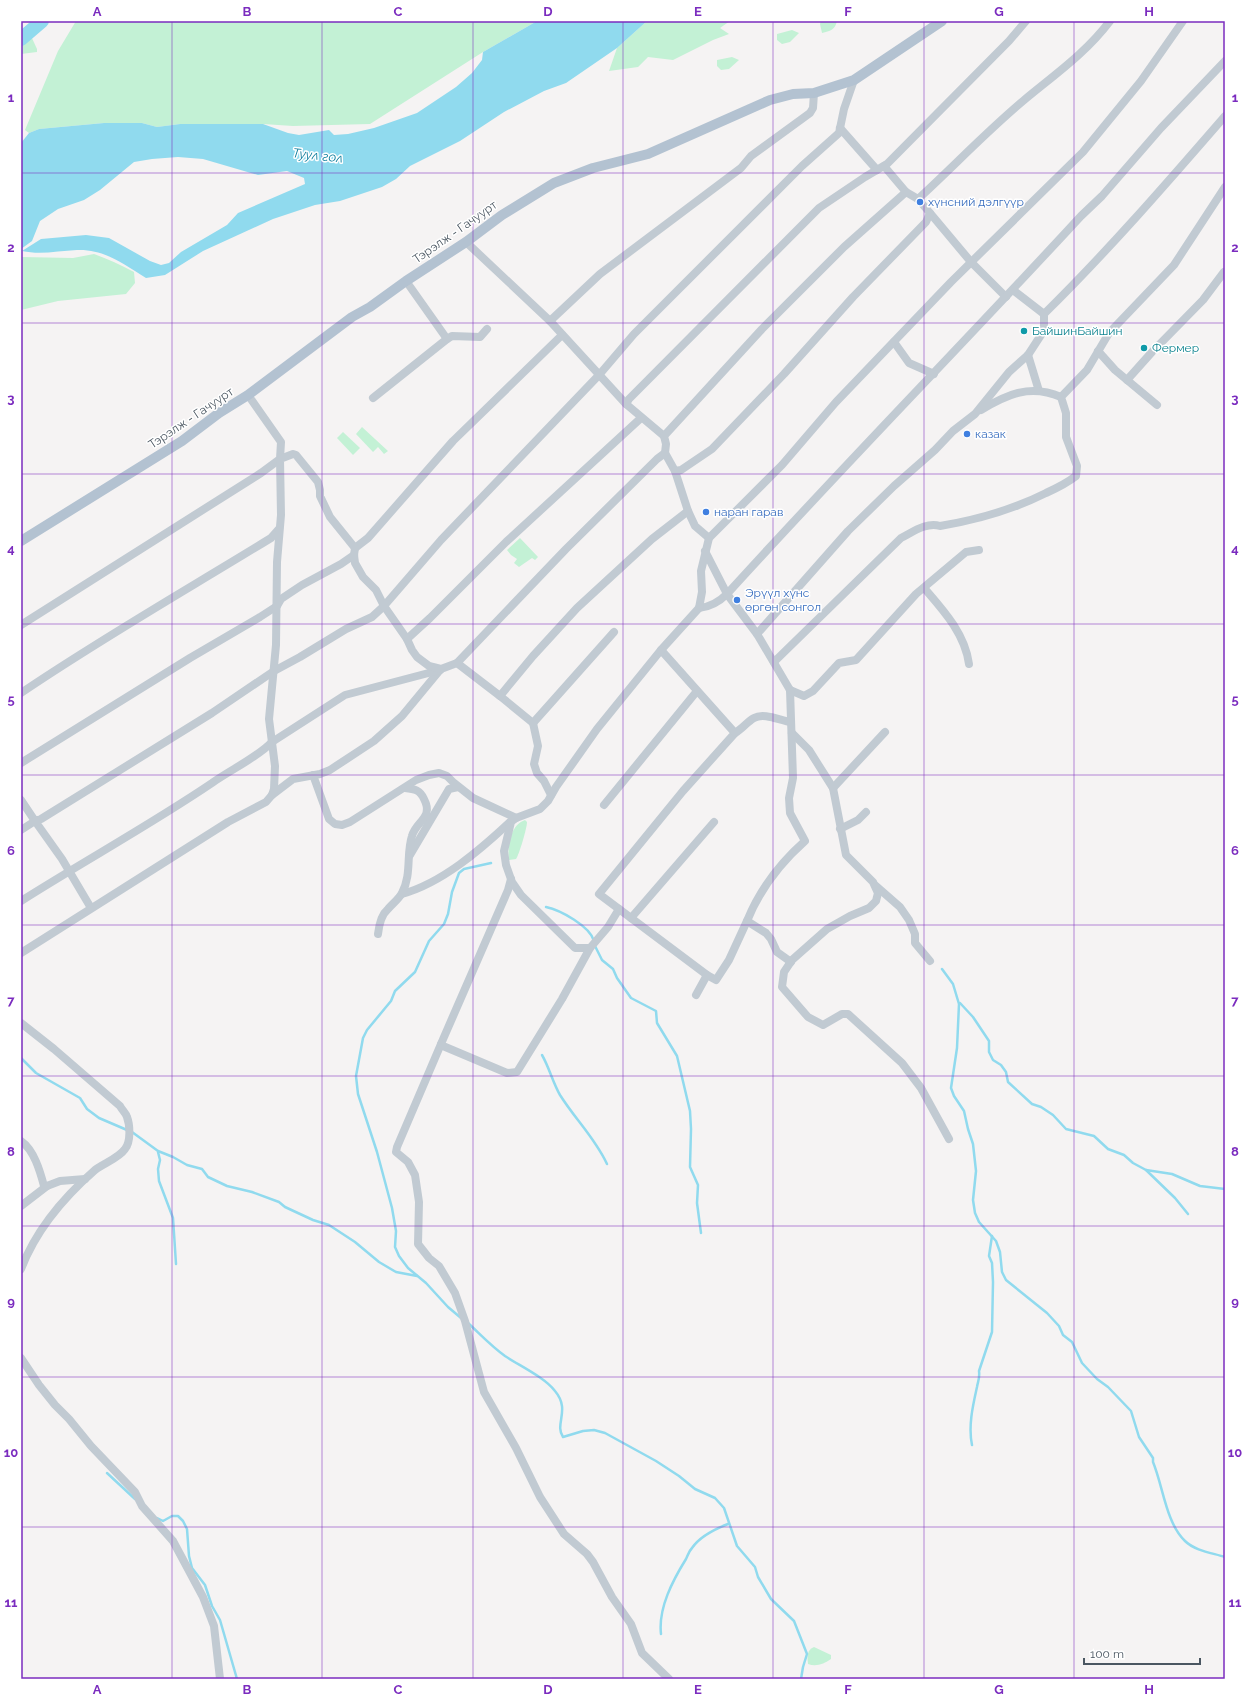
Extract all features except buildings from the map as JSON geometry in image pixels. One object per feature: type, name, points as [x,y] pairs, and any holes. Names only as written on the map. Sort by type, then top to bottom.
[{"type":"main road","name":"Тэрэлж - Гачуурт","points":[[21,542],[182,440],[219,413],[248,395],[352,317],[370,307],[406,281],[466,242],[502,215],[554,183],[593,168],[648,154],[770,100],[793,94],[814,93],[854,80],[942,21]]},
{"type":"street","points":[[626,404],[820,208],[888,164],[1009,41],[1026,21]]},
{"type":"street","points":[[918,200],[1022,102],[1059,73],[1090,44],[1110,21]]},
{"type":"street","points":[[378,934],[381,919],[386,910],[402,894],[440,876],[472,856],[513,820],[540,808],[548,801],[598,728],[661,650],[699,608],[702,592],[701,570],[709,538],[782,465],[836,402],[971,262],[1083,152],[1141,81],[1183,21]]},
{"type":"street","points":[[699,608],[706,608],[718,602],[728,594],[805,508],[934,374],[1081,216],[1102,196],[1161,128],[1225,61]]},
{"type":"street","points":[[21,830],[135,762],[274,671],[346,629],[372,617],[384,606],[441,540],[598,375],[634,334],[802,166],[839,133],[844,109],[854,80]]},
{"type":"street","points":[[550,321],[600,274],[741,168],[751,156],[810,113],[813,108],[814,93]]},
{"type":"street","points":[[976,414],[1009,372],[1028,356],[1041,335],[1044,326],[1044,314],[1090,268],[1162,189],[1225,116]]},
{"type":"street","points":[[840,128],[880,168],[906,192],[918,200],[971,262],[1006,297]]},
{"type":"street","points":[[1061,397],[1087,370],[1109,333],[1174,265],[1225,187]]},
{"type":"street","points":[[664,436],[762,329],[838,252],[906,192]]},
{"type":"street","points":[[675,471],[681,470],[712,449],[784,374],[853,297],[926,222],[930,213]]},
{"type":"street","points":[[466,242],[550,321],[626,404],[664,436],[666,444],[665,453],[675,471],[688,511],[696,526],[709,538]]},
{"type":"street","points":[[1127,380],[1203,300],[1224,272]]},
{"type":"street","points":[[406,281],[447,339]]},
{"type":"street","points":[[1013,290],[1044,314]]},
{"type":"street","points":[[373,398],[447,339],[452,336],[480,337],[487,329]]},
{"type":"street","points":[[21,763],[277,606],[281,598],[341,564],[368,538],[453,441],[562,335]]},
{"type":"street","points":[[894,342],[909,363],[934,374]]},
{"type":"street","points":[[1098,351],[1115,370],[1157,405]]},
{"type":"street","points":[[1028,356],[1039,391]]},
{"type":"street","points":[[757,634],[848,531],[953,431],[995,402],[1016,392],[1039,391],[1061,397]]},
{"type":"street","points":[[248,395],[280,442],[281,515],[277,562],[276,645],[269,719],[275,766],[274,789],[272,795]]},
{"type":"street","points":[[774,662],[901,538],[922,527],[933,524],[940,526],[993,515],[1030,501],[1066,483],[1076,476],[1077,466],[1066,436],[1066,413],[1061,397]]},
{"type":"street","points":[[407,639],[506,542],[641,418]]},
{"type":"street","points":[[21,901],[191,798],[230,771],[264,751],[272,742],[346,695],[441,669],[457,663],[566,549],[657,459],[665,453]]},
{"type":"street","points":[[21,625],[261,473],[280,458],[293,454],[296,455],[305,465],[318,482],[320,496],[330,517],[354,551],[355,563],[363,576],[376,590],[384,606],[407,639],[417,657],[429,666],[441,669]]},
{"type":"street","points":[[500,696],[533,656],[582,603],[652,539],[688,511]]},
{"type":"street","points":[[21,693],[127,626],[149,610],[271,538],[279,529]]},
{"type":"street","points":[[790,690],[804,696],[813,691],[839,662],[856,660],[916,594],[924,589],[933,579],[966,552],[979,550]]},
{"type":"street","points":[[705,551],[728,594],[757,634],[757,637],[774,662],[790,690],[793,778],[788,798],[790,813],[805,841],[775,870],[754,904],[729,960],[716,980],[707,975],[599,894],[688,785],[735,733],[754,718],[759,716],[791,722]]},
{"type":"street","points":[[924,589],[953,622],[967,652],[968,664]]},
{"type":"street","points":[[533,723],[614,632]]},
{"type":"street","points":[[661,650],[735,733]]},
{"type":"street","points":[[457,663],[533,723],[538,746],[534,764],[537,773],[544,781],[551,795]]},
{"type":"street","points":[[21,953],[228,822],[266,802],[272,795],[293,779],[330,770],[374,742],[402,716],[441,669]]},
{"type":"street","points":[[604,805],[697,691]]},
{"type":"street","points":[[833,788],[885,732]]},
{"type":"street","points":[[792,733],[809,750],[833,788],[846,855],[885,895],[900,907],[909,920],[915,934],[915,943],[930,961]]},
{"type":"street","points":[[314,775],[329,819],[334,824],[342,825],[350,822],[416,780],[439,773],[447,776],[458,787],[473,798],[513,820]]},
{"type":"street","points":[[410,856],[449,789],[458,787]]},
{"type":"street","points":[[402,894],[406,880],[410,856],[410,843],[413,832],[428,812],[427,805],[421,794],[416,790],[405,788]]},
{"type":"street","points":[[21,800],[48,838],[91,908]]},
{"type":"street","points":[[840,829],[858,820],[866,812]]},
{"type":"street","points":[[513,820],[504,851],[506,865],[511,879],[521,895],[575,948],[590,948]]},
{"type":"street","points":[[632,918],[714,822]]},
{"type":"street","points":[[511,879],[508,890],[396,1147],[396,1152],[408,1162],[415,1174],[419,1202],[418,1244],[429,1258],[439,1266],[455,1293],[465,1321],[484,1392],[516,1448],[540,1497],[564,1534],[587,1554],[593,1562],[612,1597],[631,1624],[642,1652],[669,1679]]},
{"type":"street","points":[[873,882],[878,893],[876,901],[869,908],[850,916],[827,929],[791,962],[784,972],[782,987],[808,1017],[823,1025],[842,1014],[848,1014],[902,1063],[921,1088],[949,1139]]},
{"type":"street","points":[[441,1044],[451,1050],[507,1073],[517,1072],[558,1005],[590,948],[608,927],[619,909]]},
{"type":"street","points":[[747,921],[766,933],[771,939],[777,952],[791,962]]},
{"type":"street","points":[[696,995],[707,975]]},
{"type":"street","points":[[21,1023],[54,1049],[120,1106],[127,1117],[129,1142],[125,1150],[98,1168],[85,1179],[58,1207],[31,1248],[21,1269]]},
{"type":"street","points":[[21,1141],[25,1144],[36,1162],[44,1186],[47,1186]]},
{"type":"street","points":[[21,1206],[47,1186],[60,1181],[85,1179]]},
{"type":"street","points":[[21,1358],[39,1385],[55,1405],[69,1419],[91,1446],[135,1492],[142,1506],[173,1541],[203,1597],[214,1626],[220,1679]]},
{"type":"green space","points":[[76,21],[537,21],[483,52],[370,124],[293,126],[263,124],[180,124],[157,127],[142,123],[104,123],[39,129],[29,133],[25,130],[58,51]]},
{"type":"green space","points":[[647,21],[730,21],[720,28],[729,34],[713,40],[673,60],[648,57],[638,67],[609,71],[617,48]]},
{"type":"green space","points":[[821,21],[837,21],[832,30],[822,33],[820,24]]},
{"type":"green space","points":[[792,30],[799,33],[790,42],[782,44],[777,40],[777,34]]},
{"type":"green space","points":[[31,36],[37,52],[21,54],[21,42]]},
{"type":"green space","points":[[732,57],[739,60],[729,69],[721,70],[717,66],[717,60]]},
{"type":"green space","points":[[94,254],[134,272],[135,283],[126,294],[58,301],[21,310],[21,257],[73,258]]},
{"type":"green space","points":[[362,427],[388,451],[384,454],[378,447],[373,452],[356,434]]},
{"type":"green space","points":[[343,432],[360,448],[353,455],[337,438]]},
{"type":"green space","points":[[520,538],[538,557],[535,560],[532,558],[519,567],[514,563],[517,559],[507,550]]},
{"type":"green space","points":[[525,820],[527,822],[526,830],[517,857],[516,859],[509,860],[509,843],[513,831]]},
{"type":"green space","points":[[814,1647],[831,1655],[831,1659],[820,1664],[808,1664],[808,1654]]},
{"type":"water","name":"Туул гол","points":[[537,21],[647,21],[617,48],[566,83],[544,91],[504,112],[460,141],[410,166],[396,179],[382,187],[340,201],[315,205],[273,219],[203,251],[165,275],[146,278],[113,258],[87,250],[42,253],[22,251],[41,239],[86,235],[109,238],[150,261],[161,265],[169,263],[181,252],[227,225],[238,213],[305,184],[304,178],[287,171],[258,175],[203,159],[178,157],[134,162],[100,190],[84,200],[58,209],[40,221],[32,241],[21,249],[21,143],[29,133],[39,129],[104,123],[142,123],[157,127],[180,124],[263,124],[288,133],[299,135],[329,130],[334,135],[348,134],[374,128],[417,113],[456,87],[472,73],[482,60],[483,52]]},
{"type":"waterway","points":[[21,39],[42,21]]},
{"type":"waterway","points":[[461,1318],[448,1307],[426,1283],[408,1268],[399,1256],[395,1247],[396,1231],[392,1208],[377,1152],[358,1094],[356,1076],[363,1038],[367,1030],[391,1001],[395,991],[415,972],[429,941],[444,924],[448,914],[452,892],[459,873],[464,869],[491,863]]},
{"type":"waterway","points":[[546,907],[559,911],[581,924],[591,935],[594,941]]},
{"type":"waterway","points":[[595,946],[602,960],[613,969],[617,978],[631,998],[656,1011],[657,1023],[677,1056],[690,1111],[690,1167],[698,1185],[697,1203],[701,1233]]},
{"type":"waterway","points":[[942,969],[953,984],[959,1004],[957,1048],[951,1088],[954,1096],[964,1111],[973,1144],[976,1171],[973,1200],[975,1213],[979,1222],[996,1241],[1000,1252],[1002,1272],[1006,1280],[1047,1313],[1059,1326],[1063,1335],[1072,1342],[1082,1363],[1131,1411],[1139,1437],[1153,1458],[1173,1524],[1185,1541],[1194,1547],[1225,1557]]},
{"type":"waterway","points":[[960,1003],[973,1017],[989,1041],[989,1052],[993,1060],[1001,1065],[1006,1072],[1008,1082],[1032,1104],[1041,1107],[1053,1115],[1066,1129],[1094,1136],[1108,1149],[1124,1155],[1133,1163],[1146,1170],[1172,1174],[1200,1186],[1225,1189]]},
{"type":"waterway","points":[[542,1055],[560,1095],[591,1137],[607,1164]]},
{"type":"waterway","points":[[21,1058],[36,1073],[80,1098],[87,1109],[99,1118],[127,1130]]},
{"type":"waterway","points":[[132,1132],[158,1151],[187,1165],[202,1169],[208,1177],[227,1186],[252,1192],[279,1202],[285,1207],[313,1220],[329,1225],[355,1242],[379,1262],[396,1272],[417,1276]]},
{"type":"waterway","points":[[158,1152],[160,1160],[158,1169],[159,1181],[173,1218],[176,1264]]},
{"type":"waterway","points":[[1146,1170],[1175,1198],[1188,1214]]},
{"type":"waterway","points":[[972,1445],[971,1423],[979,1371],[992,1332],[993,1282],[992,1263],[989,1256],[992,1236]]},
{"type":"waterway","points":[[468,1323],[500,1352],[538,1376],[555,1391],[562,1404],[560,1427],[563,1437],[583,1431],[594,1430],[605,1433],[656,1461],[679,1476],[695,1489],[715,1498],[724,1508],[737,1546],[755,1567],[758,1577],[771,1599],[794,1621],[807,1654],[801,1679]]},
{"type":"waterway","points":[[107,1473],[135,1499]]},
{"type":"waterway","points":[[157,1518],[163,1521],[172,1516],[178,1516],[183,1521],[187,1529],[189,1556],[192,1568],[205,1585],[212,1606],[220,1620],[237,1679]]},
{"type":"waterway","points":[[661,1634],[664,1604],[676,1576],[690,1550],[703,1536],[728,1524]]},
{"type":"place","name":"хүнсний дэлгүүр","points":[[920,202]]},
{"type":"place","name":"БайшинБайшин","points":[[1024,331]]},
{"type":"place","name":"Фермер","points":[[1144,348]]},
{"type":"place","name":"казак","points":[[967,434]]},
{"type":"place","name":"наран гарав","points":[[706,512]]},
{"type":"place","name":"Эрүүл хүнс өргөн сонгол","points":[[737,600]]}]
